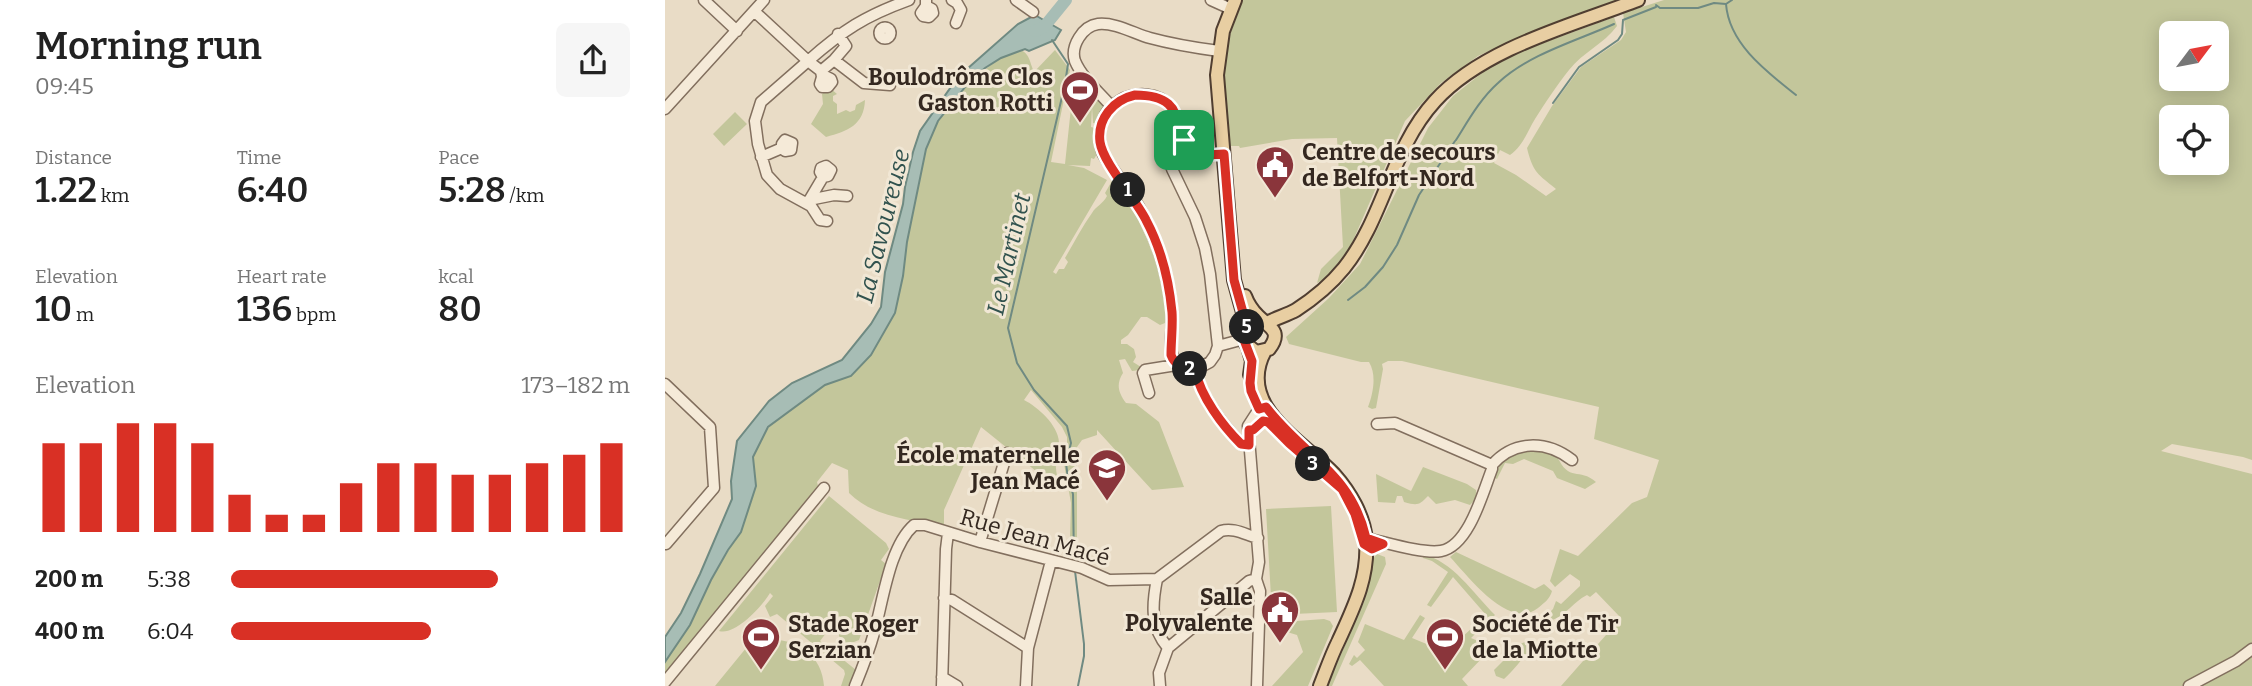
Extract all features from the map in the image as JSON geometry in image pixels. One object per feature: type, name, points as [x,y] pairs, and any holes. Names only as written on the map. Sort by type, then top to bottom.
[{"type":"main road","points":[[1319,686],[1361,589],[1368,547],[1359,514],[1335,475],[1284,429],[1264,415],[1258,378],[1259,365],[1265,351],[1272,345],[1293,312],[1330,283],[1353,256],[1415,127],[1436,99],[1475,67],[1511,48],[1638,0]]},
{"type":"main road","points":[[1234,2],[1223,31],[1217,75],[1234,280],[1252,361],[1250,383],[1264,415],[1333,484],[1352,516],[1359,537],[1360,551],[1357,586],[1342,635]]},
{"type":"main road","points":[[1234,270],[1250,307],[1273,328],[1275,337]]},
{"type":"main road","points":[[1246,338],[1256,321],[1265,322],[1293,312]]},
{"type":"main road","points":[[1246,338],[1256,352],[1265,351]]},
{"type":"street","points":[[704,0],[737,31]]},
{"type":"street","points":[[665,109],[764,0]]},
{"type":"street","points":[[847,196],[834,195],[808,202],[790,196],[772,183],[761,157],[755,121],[761,102],[838,34],[867,17],[909,0]]},
{"type":"street","points":[[952,0],[961,10],[956,23]]},
{"type":"street","points":[[1016,0],[1033,12]]},
{"type":"street","points":[[1211,0],[1234,2]]},
{"type":"street","points":[[754,11],[822,74],[846,46],[838,34]]},
{"type":"street","points":[[867,17],[882,29]]},
{"type":"street","points":[[1112,107],[1079,68],[1074,57],[1079,37],[1091,26],[1107,24],[1151,39],[1219,51]]},
{"type":"street","points":[[834,60],[864,83],[890,85]]},
{"type":"street","points":[[1176,365],[1171,355],[1173,315],[1157,246],[1141,210],[1108,162],[1100,139],[1102,122],[1112,107],[1125,97],[1135,95],[1159,98],[1170,105],[1177,114],[1177,137]]},
{"type":"street","points":[[1177,137],[1186,143],[1188,150],[1184,158],[1173,162],[1166,158],[1163,150],[1165,142],[1177,137]]},
{"type":"street","points":[[761,157],[782,148]]},
{"type":"street","points":[[1188,150],[1207,155],[1224,154]]},
{"type":"street","points":[[1149,393],[1143,373],[1145,370],[1176,365],[1195,370],[1210,362],[1218,346],[1206,249],[1195,217],[1172,169],[1173,162]]},
{"type":"street","points":[[808,202],[824,177]]},
{"type":"street","points":[[808,202],[820,219],[827,220]]},
{"type":"street","points":[[1218,346],[1246,338]]},
{"type":"street","points":[[1195,370],[1202,389],[1225,426],[1241,444],[1249,445]]},
{"type":"street","points":[[665,383],[710,427],[714,488],[666,544]]},
{"type":"street","points":[[1257,686],[1260,591],[1256,579],[1259,562],[1248,426],[1250,421],[1264,415]]},
{"type":"street","points":[[1377,424],[1405,427],[1492,465]]},
{"type":"street","points":[[1333,484],[1342,489],[1350,503],[1364,544],[1368,547],[1383,544],[1442,551],[1458,542],[1467,529],[1492,465],[1506,452],[1523,444],[1535,444],[1562,453],[1571,460]]},
{"type":"street","points":[[980,542],[999,487],[1007,453]]},
{"type":"street","points":[[665,682],[824,488]]},
{"type":"street","name":"Rue Jean Macé","points":[[855,686],[898,550],[910,527],[917,524],[1074,566],[1109,580],[1157,579]]},
{"type":"street","points":[[1168,648],[1159,636],[1154,620],[1157,579],[1221,531],[1238,531],[1258,538]]},
{"type":"street","points":[[946,532],[942,681],[957,686]]},
{"type":"street","points":[[1026,686],[1028,648],[1051,561]]},
{"type":"street","points":[[1160,686],[1159,673],[1168,648],[1247,583],[1256,579]]},
{"type":"street","points":[[944,598],[952,600],[1028,648]]},
{"type":"street","points":[[2189,686],[2237,661],[2252,649]]},
{"type":"green space","points":[[1243,0],[1617,0],[1533,31],[1478,56],[1441,83],[1405,121],[1352,243],[1331,275],[1317,283],[1321,269],[1343,247],[1337,138],[1292,139],[1240,148],[1230,146],[1224,90],[1226,45]]},
{"type":"green space","points":[[1664,0],[2252,0],[2252,460],[2172,444],[2161,451],[2252,474],[2252,644],[2182,686],[1561,686],[1621,618],[1596,592],[1590,597],[1587,595],[1582,598],[1555,619],[1543,621],[1556,601],[1561,604],[1580,586],[1580,581],[1570,574],[1555,587],[1550,581],[1560,549],[1578,556],[1632,503],[1647,497],[1659,460],[1594,439],[1599,407],[1402,361],[1382,364],[1376,408],[1372,409],[1368,407],[1374,379],[1369,362],[1289,344],[1286,337],[1329,298],[1360,264],[1428,128],[1453,96],[1492,65],[1524,50],[1614,17],[1617,26],[1569,70],[1518,147],[1510,155],[1500,150],[1494,163],[1546,196],[1556,189],[1537,172],[1527,148],[1552,106],[1581,67],[1621,40],[1626,32],[1623,13]]},
{"type":"green space","points":[[1013,48],[1026,53],[1034,72],[1055,50],[1070,70],[1051,162],[1065,164],[1073,89],[1092,91],[1105,108],[1097,124],[1093,123],[1092,107],[1091,127],[1095,128],[1098,148],[1094,159],[1091,158],[1090,166],[1068,165],[1084,168],[1107,180],[1053,272],[1056,274],[1059,269],[1064,269],[1068,262],[1065,258],[1088,218],[1107,196],[1105,193],[1113,179],[1134,212],[1150,245],[1169,318],[1160,325],[1147,317],[1141,317],[1121,340],[1121,344],[1127,344],[1134,349],[1136,357],[1133,362],[1141,367],[1140,370],[1132,371],[1125,359],[1119,360],[1123,373],[1119,381],[1120,392],[1126,403],[1136,404],[1159,422],[1184,487],[1152,490],[1097,430],[1097,435],[1082,440],[1077,447],[1077,537],[1072,540],[1071,503],[1064,464],[1067,437],[1062,427],[1031,390],[1024,400],[1046,417],[1058,436],[1056,468],[1062,492],[981,427],[944,510],[944,527],[881,513],[870,508],[849,493],[848,470],[832,463],[817,482],[818,486],[665,673],[665,658],[733,543],[753,451],[772,423],[876,340],[926,149],[938,121],[970,81]]},
{"type":"green space","points":[[830,88],[837,94],[833,96],[833,101],[837,104],[837,114],[855,110],[856,105],[865,100],[862,115],[853,126],[826,137],[811,124],[823,104],[822,94]]},
{"type":"green space","points":[[735,112],[747,124],[724,146],[713,134]]},
{"type":"green space","points":[[1536,450],[1557,456],[1570,472],[1584,475],[1596,482],[1585,489],[1557,478],[1553,471],[1524,459],[1513,464],[1505,463],[1497,479],[1495,478],[1501,463],[1509,455]]},
{"type":"green space","points":[[1423,467],[1467,484],[1476,490],[1474,500],[1470,505],[1455,500],[1436,504],[1428,496],[1415,504],[1404,502],[1402,496],[1397,496],[1395,503],[1378,502],[1376,474],[1411,491]]},
{"type":"green space","points":[[829,496],[886,543],[889,549],[881,560],[886,564],[859,640],[849,644],[841,641],[837,630],[844,619],[839,616],[820,641],[856,670],[850,686],[841,686],[844,670],[777,614],[770,617],[765,606],[773,596],[770,593],[741,624],[733,629],[719,631]]},
{"type":"green space","points":[[1331,506],[1337,612],[1272,615],[1266,509]]},
{"type":"green space","points":[[1456,552],[1535,589],[1544,584],[1552,591],[1551,594],[1538,608],[1527,613],[1515,613],[1490,599],[1479,588],[1450,557]]},
{"type":"green space","points":[[1377,554],[1385,557],[1386,564],[1332,686],[1327,686],[1364,602],[1372,560]]},
{"type":"green space","points":[[1422,554],[1443,563],[1453,571],[1495,615],[1471,638],[1478,641],[1485,655],[1462,679],[1468,686],[1384,686],[1360,660],[1352,666],[1349,664],[1354,655],[1357,658],[1365,650],[1358,642],[1365,624],[1404,640],[1420,615],[1425,618],[1412,638],[1446,652],[1486,615],[1453,577],[1431,607],[1427,605],[1448,572],[1423,558]]},
{"type":"green space","points":[[1324,619],[1330,621],[1333,626],[1308,686],[1272,686],[1303,652],[1297,635],[1287,632],[1283,622]]},
{"type":"green space","points":[[760,631],[767,640],[788,642],[813,657],[824,686],[715,686]]},
{"type":"green space","points":[[1525,642],[1529,651],[1504,679],[1496,676],[1494,670]]},
{"type":"green space","points":[[2252,656],[2252,686],[2196,686]]},
{"type":"water","points":[[1035,15],[1061,30],[1055,40],[1029,51],[1025,49],[1001,58],[985,68],[970,81],[938,121],[926,149],[895,313],[871,355],[851,376],[825,385],[768,427],[753,457],[756,486],[741,532],[711,580],[690,625],[665,662],[665,637],[681,613],[700,574],[732,499],[731,481],[737,441],[769,401],[792,383],[842,360],[871,324],[881,307],[885,272],[920,131],[958,77],[1018,24]]},
{"type":"waterway","name":"La Savoureuse","points":[[1035,31],[1044,27],[1066,0]]},
{"type":"waterway","points":[[1656,5],[1660,8],[1698,8],[1714,3],[1726,4],[1732,0]]},
{"type":"waterway","points":[[1726,4],[1734,32],[1751,56],[1796,95]]},
{"type":"waterway","points":[[1553,103],[1579,67],[1618,40],[1622,34],[1623,20],[1656,7]]},
{"type":"waterway","points":[[1456,140],[1486,96],[1510,73],[1538,56],[1614,24]]},
{"type":"waterway","name":"Le Martinet","points":[[1052,40],[1068,64],[1065,84],[1008,328],[1017,363],[1034,390],[1067,426],[1071,443],[1066,463],[1073,494],[1074,562]]},
{"type":"waterway","points":[[1348,300],[1365,287],[1383,267],[1397,245],[1419,195],[1455,141]]},
{"type":"waterway","name":"Le Martinet","points":[[1075,571],[1084,644],[1078,686]]},
{"type":"place","name":"Boulodrôme Clos Gaston Rotti","points":[[1080,124]]},
{"type":"place","name":"Centre de secours de Belfort-Nord","points":[[1275,199]]},
{"type":"place","name":"École maternelle Jean Macé","points":[[1107,502]]},
{"type":"place","name":"Salle Polyvalente","points":[[1280,644]]},
{"type":"place","name":"Stade Roger Serzian","points":[[761,671]]},
{"type":"place","name":"Société de Tir de la Miotte","points":[[1445,671]]},
{"type":"route","points":[[1142,95],[1159,98],[1170,105],[1177,114],[1177,137],[1184,140],[1188,150],[1207,155],[1224,154],[1234,280],[1247,327],[1244,340],[1252,361],[1251,391],[1259,409],[1266,407],[1276,421],[1335,475],[1353,500],[1366,538],[1383,544],[1379,547],[1372,549],[1364,544],[1355,514],[1342,489],[1333,484],[1268,422],[1263,421],[1253,430],[1249,430],[1249,445],[1241,444],[1214,410],[1195,370],[1176,365],[1171,355],[1173,315],[1166,277],[1153,233],[1141,210],[1105,157],[1101,148],[1100,131],[1103,119],[1112,107],[1125,97],[1142,95]]}]
